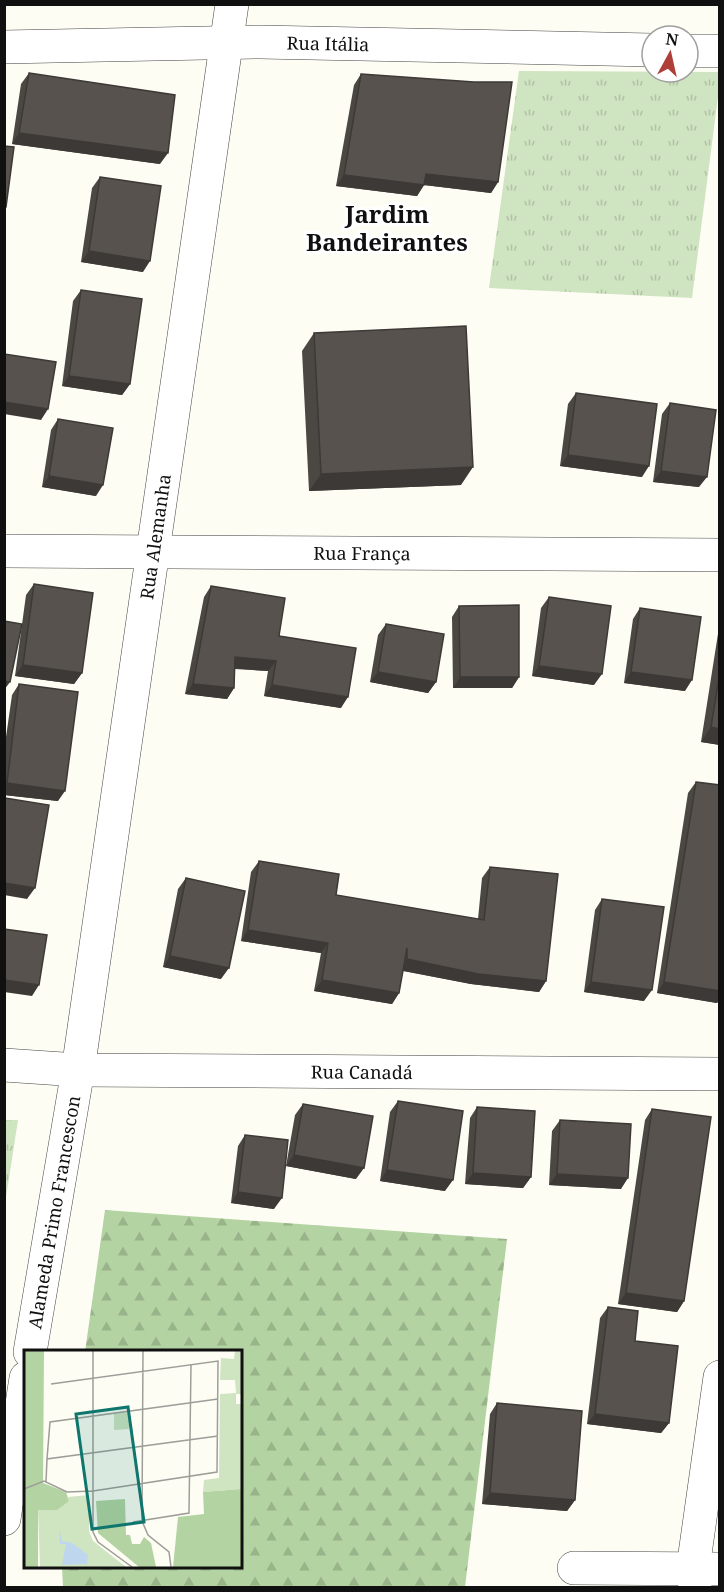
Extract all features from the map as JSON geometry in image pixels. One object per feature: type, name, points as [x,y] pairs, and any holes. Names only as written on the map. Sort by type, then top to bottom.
[{"type":"street","name":"Rua Alemanha","points":[[78,1070],[151,552],[232,4]]},
{"type":"street","name":"Rua Itália","points":[[4,47],[226,42],[640,50]]},
{"type":"street","points":[[700,51],[720,51]]},
{"type":"street","name":"Rua França","points":[[4,551],[720,555]]},
{"type":"street","name":"Rua Canadá","points":[[4,1065],[78,1070],[720,1074]]},
{"type":"street","name":"Alameda Primo Francescon","points":[[30,1350],[78,1070]]},
{"type":"street","points":[[574,1568],[703,1575],[720,1377]]},
{"type":"street","points":[[4,1519],[24,1391]]},
{"type":"green space","points":[[519,71],[640,72],[640,84],[700,84],[700,72],[719,72],[719,89],[692,298],[489,288]]},
{"type":"green space","points":[[4,1120],[18,1120],[5,1204]]},
{"type":"green space","points":[[105,1210],[507,1239],[465,1587],[63,1587],[62,1568],[242,1568],[242,1350],[85,1350]]},
{"type":"building","points":[[29,73],[175,95],[168,153],[19,133]]},
{"type":"building","points":[[361,74],[474,82],[512,82],[498,182],[426,174],[424,185],[344,175]]},
{"type":"building","points":[[4,146],[14,147],[6,207],[4,207]]},
{"type":"building","points":[[100,177],[161,186],[150,261],[89,251]]},
{"type":"building","points":[[81,290],[142,299],[130,384],[69,376]]},
{"type":"building","points":[[466,326],[473,467],[321,474],[314,333]]},
{"type":"building","points":[[4,354],[56,362],[48,409],[4,402]]},
{"type":"building","points":[[576,393],[657,404],[649,466],[568,455]]},
{"type":"building","points":[[670,403],[716,410],[707,477],[661,471]]},
{"type":"building","points":[[58,419],[113,428],[103,485],[49,476]]},
{"type":"building","points":[[34,584],[93,593],[82,673],[23,665]]},
{"type":"building","points":[[211,586],[285,598],[279,636],[356,648],[348,697],[272,685],[276,661],[235,657],[234,688],[193,684]]},
{"type":"building","points":[[549,597],[611,606],[602,674],[539,666]]},
{"type":"building","points":[[519,605],[519,677],[460,677],[459,606]]},
{"type":"building","points":[[640,608],[701,617],[692,680],[631,672]]},
{"type":"building","points":[[4,621],[22,624],[10,682],[4,681]]},
{"type":"building","points":[[386,624],[444,634],[436,682],[378,672]]},
{"type":"building","points":[[720,672],[720,729],[711,727]]},
{"type":"building","points":[[19,684],[78,692],[65,791],[7,783]]},
{"type":"building","points":[[696,782],[720,785],[720,991],[664,982]]},
{"type":"building","points":[[5,798],[49,805],[35,888],[4,883]]},
{"type":"building","points":[[259,861],[339,874],[336,895],[484,920],[490,867],[558,874],[546,981],[478,974],[407,959],[407,948],[399,993],[322,980],[328,943],[248,930]]},
{"type":"building","points":[[186,878],[245,891],[229,968],[170,956]]},
{"type":"building","points":[[602,899],[664,907],[652,990],[591,982]]},
{"type":"building","points":[[4,929],[47,935],[39,985],[4,980]]},
{"type":"building","points":[[398,1101],[463,1111],[453,1180],[387,1170]]},
{"type":"building","points":[[303,1104],[373,1116],[364,1168],[294,1155]]},
{"type":"building","points":[[477,1107],[535,1111],[531,1177],[473,1173]]},
{"type":"building","points":[[652,1109],[711,1117],[684,1301],[626,1293]]},
{"type":"building","points":[[560,1120],[631,1124],[628,1178],[557,1174]]},
{"type":"building","points":[[245,1135],[288,1140],[282,1198],[238,1192]]},
{"type":"building","points":[[608,1307],[638,1311],[635,1341],[678,1346],[669,1423],[595,1414]]},
{"type":"building","points":[[497,1403],[582,1411],[575,1500],[490,1493]]},
{"type":"district","name":"Jardim Bandeirantes","points":[[387,227]]}]
